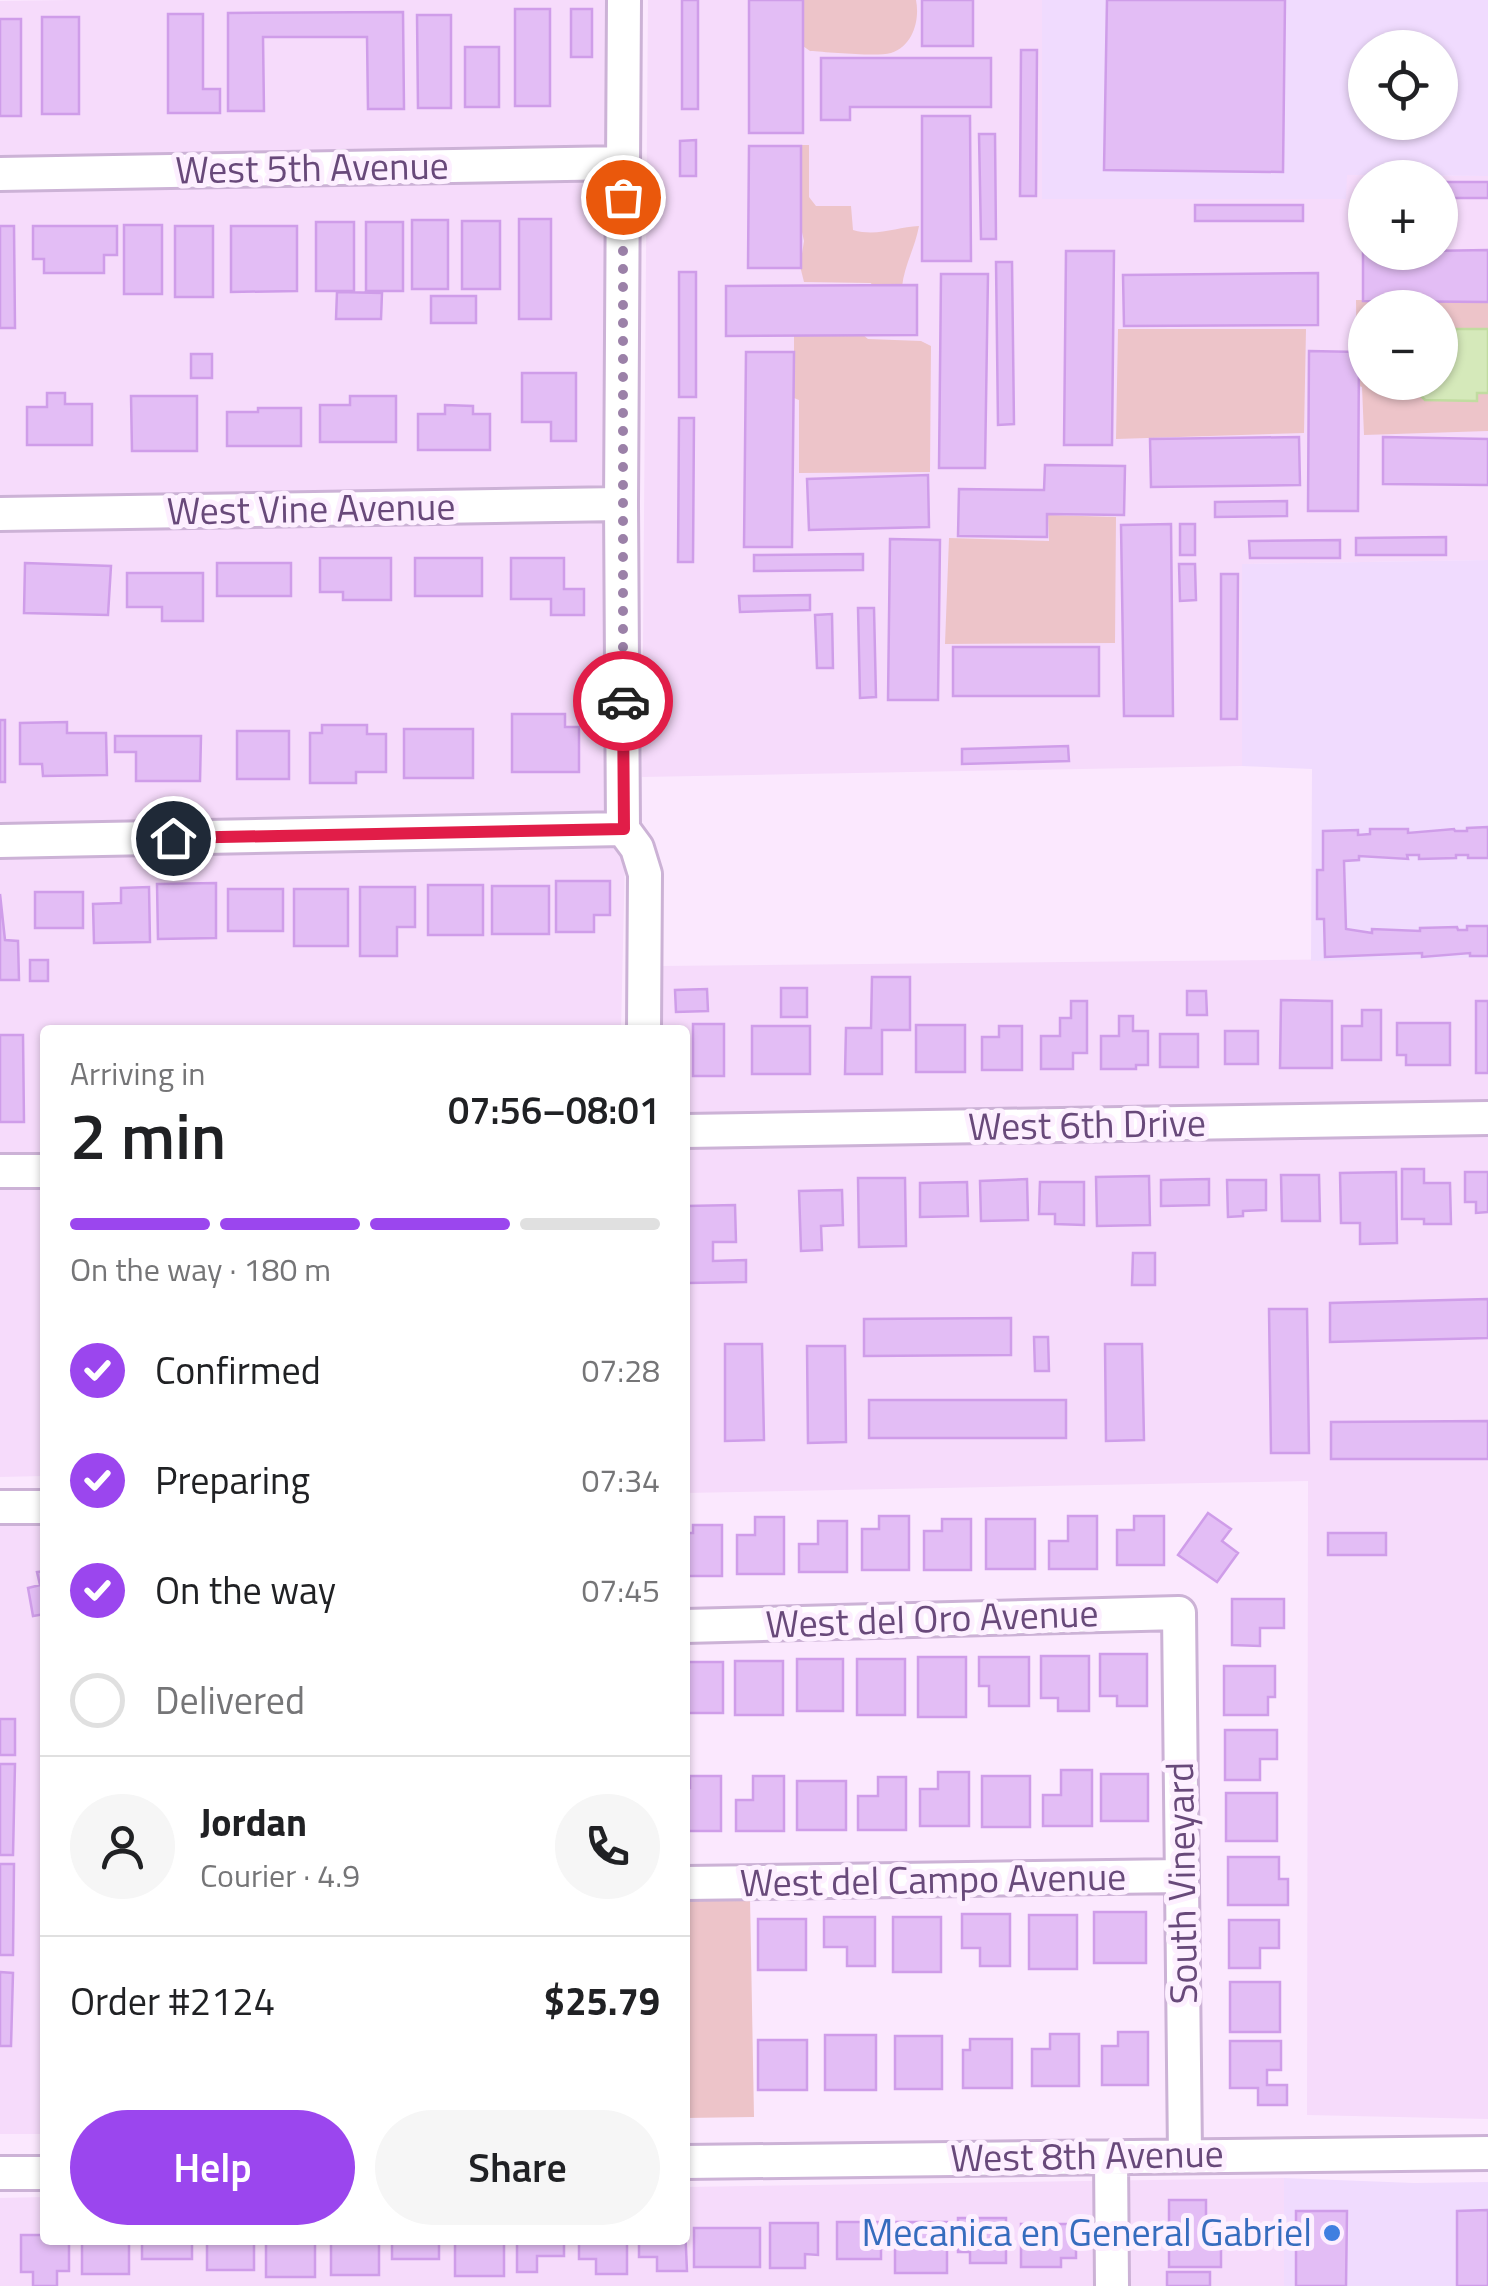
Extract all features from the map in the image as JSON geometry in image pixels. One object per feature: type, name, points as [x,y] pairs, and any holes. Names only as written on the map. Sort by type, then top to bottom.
[{"type":"street","points":[[624,0],[624,829],[637,848],[645,874],[644,1025]]},
{"type":"street","name":"West 5th Avenue","points":[[0,174],[624,163]]},
{"type":"street","name":"West Vine Avenue","points":[[0,514],[621,504]]},
{"type":"street","points":[[0,841],[624,829]]},
{"type":"street","name":"West 6th Drive","points":[[690,1131],[1488,1118]]},
{"type":"street","points":[[0,1171],[40,1171]]},
{"type":"street","points":[[0,1507],[40,1506]]},
{"type":"street","name":"West del Oro Avenue","points":[[690,1626],[1179,1612]]},
{"type":"street","name":"South Vineyard","points":[[1179,1612],[1185,2154]]},
{"type":"street","name":"West del Campo Avenue","points":[[690,1883],[1182,1876]]},
{"type":"street","name":"West 8th Avenue","points":[[690,2162],[1488,2152]]},
{"type":"street","points":[[1111,2157],[1112,2286]]},
{"type":"street","points":[[0,2174],[40,2173]]},
{"type":"shaded area","points":[[611,0],[625,859],[621,1025],[40,1025],[40,1476],[0,1477],[0,1]]},
{"type":"shaded area","points":[[648,0],[1042,0],[1042,199],[1346,199],[1348,175],[1348,270],[1458,270],[1458,176],[1488,176],[1488,560],[1242,564],[1242,766],[642,777]]},
{"type":"shaded area","points":[[797,0],[916,0],[916,24],[905,45],[891,53],[810,51],[803,46]]},
{"type":"shaded area","points":[[1042,0],[1488,0],[1488,176],[1458,176],[1458,160],[1348,160],[1346,199],[1042,199]]},
{"type":"shaded area","points":[[797,145],[809,145],[809,197],[816,206],[851,206],[853,230],[862,232],[919,226],[902,287],[804,282],[800,266],[804,241],[799,219]]},
{"type":"shaded area","points":[[1458,301],[1488,301],[1488,329],[1458,329]]},
{"type":"shaded area","points":[[1118,329],[1306,329],[1304,433],[1116,439]]},
{"type":"shaded area","points":[[1458,329],[1488,329],[1488,393],[1477,393],[1477,401],[1425,400],[1458,400]]},
{"type":"shaded area","points":[[794,333],[862,334],[868,339],[921,341],[931,346],[930,472],[799,473]]},
{"type":"shaded area","points":[[1477,393],[1488,393],[1488,431],[1364,435],[1363,400],[1477,400]]},
{"type":"shaded area","points":[[1048,515],[1116,517],[1115,643],[945,644],[949,538],[1049,541]]},
{"type":"shaded area","points":[[1488,560],[1488,958],[1311,961],[1312,769],[1242,766],[1242,564]]},
{"type":"shaded area","points":[[1488,958],[1488,2119],[1307,2115],[1308,1481],[690,1493],[690,1025],[659,1025],[659,966]]},
{"type":"shaded area","points":[[40,1517],[40,2134],[0,2134],[0,1518]]},
{"type":"shaded area","points":[[750,1897],[754,2117],[690,2118],[690,1898]]},
{"type":"shaded area","points":[[1284,2178],[1284,2286],[0,2286],[0,2198],[40,2197],[40,2245],[690,2245],[690,2187]]},
{"type":"shaded area","points":[[1284,2178],[1488,2182],[1488,2286],[1284,2286]]},
{"type":"building","points":[[682,0],[698,0],[698,109],[682,109]]},
{"type":"building","points":[[749,0],[803,0],[803,133],[749,133]]},
{"type":"building","points":[[922,0],[973,0],[973,46],[922,46]]},
{"type":"building","points":[[1107,0],[1285,0],[1283,172],[1104,170]]},
{"type":"building","points":[[515,9],[550,9],[550,106],[515,106]]},
{"type":"building","points":[[571,9],[592,9],[592,57],[571,57]]},
{"type":"building","points":[[403,12],[404,109],[368,109],[367,37],[263,37],[264,111],[228,111],[228,13]]},
{"type":"building","points":[[168,14],[203,14],[203,89],[220,89],[220,113],[168,113]]},
{"type":"building","points":[[417,15],[451,15],[451,108],[418,108]]},
{"type":"building","points":[[42,17],[79,17],[79,114],[42,114]]},
{"type":"building","points":[[0,19],[21,19],[21,116],[0,116]]},
{"type":"building","points":[[465,47],[499,47],[499,107],[465,107]]},
{"type":"building","points":[[1021,50],[1037,50],[1036,196],[1020,196]]},
{"type":"building","points":[[821,58],[991,58],[991,107],[850,107],[850,120],[821,120]]},
{"type":"building","points":[[922,116],[970,116],[971,261],[922,261]]},
{"type":"building","points":[[979,134],[995,134],[996,239],[981,239]]},
{"type":"building","points":[[696,140],[696,176],[680,176],[680,141]]},
{"type":"building","points":[[749,146],[801,146],[801,268],[748,268]]},
{"type":"building","points":[[1458,182],[1488,182],[1488,198],[1458,198]]},
{"type":"building","points":[[1195,205],[1303,205],[1303,221],[1195,221]]},
{"type":"building","points":[[519,219],[551,219],[551,319],[519,319]]},
{"type":"building","points":[[412,220],[448,220],[448,289],[412,289]]},
{"type":"building","points":[[462,221],[500,221],[500,289],[462,289]]},
{"type":"building","points":[[316,222],[354,222],[354,291],[316,291]]},
{"type":"building","points":[[366,222],[403,222],[403,291],[366,291]]},
{"type":"building","points":[[124,225],[162,225],[162,294],[124,294]]},
{"type":"building","points":[[0,226],[14,226],[15,328],[0,328]]},
{"type":"building","points":[[33,226],[117,226],[117,255],[104,255],[104,273],[44,273],[44,259],[33,259]]},
{"type":"building","points":[[175,226],[213,226],[213,297],[175,297]]},
{"type":"building","points":[[231,226],[297,226],[297,291],[231,292]]},
{"type":"building","points":[[1458,250],[1488,250],[1488,302],[1458,302],[1458,290],[1363,290],[1363,270],[1458,270]]},
{"type":"building","points":[[1066,251],[1114,251],[1112,445],[1064,445]]},
{"type":"building","points":[[996,262],[1012,262],[1014,424],[998,425]]},
{"type":"building","points":[[679,272],[696,272],[696,397],[679,397]]},
{"type":"building","points":[[1318,273],[1318,325],[1124,326],[1123,275]]},
{"type":"building","points":[[941,274],[988,274],[985,468],[939,468]]},
{"type":"building","points":[[917,285],[917,335],[726,336],[726,286]]},
{"type":"building","points":[[337,292],[382,293],[381,319],[336,319]]},
{"type":"building","points":[[431,296],[476,296],[476,323],[431,323]]},
{"type":"building","points":[[1309,351],[1348,352],[1348,400],[1359,400],[1358,511],[1308,511]]},
{"type":"building","points":[[746,352],[794,352],[792,547],[744,547]]},
{"type":"building","points":[[191,354],[212,354],[212,378],[191,378]]},
{"type":"building","points":[[522,373],[576,373],[576,441],[551,441],[551,422],[522,422]]},
{"type":"building","points":[[47,393],[65,393],[65,404],[92,404],[92,445],[27,445],[27,407],[47,407]]},
{"type":"building","points":[[131,396],[197,396],[197,451],[132,451]]},
{"type":"building","points":[[350,396],[396,396],[396,442],[320,442],[320,405],[350,405]]},
{"type":"building","points":[[445,405],[473,406],[473,414],[490,414],[490,450],[418,450],[418,414],[445,414]]},
{"type":"building","points":[[258,408],[301,408],[301,446],[227,446],[227,412],[258,412]]},
{"type":"building","points":[[679,418],[694,418],[693,562],[678,562]]},
{"type":"building","points":[[1299,437],[1300,485],[1151,487],[1150,439]]},
{"type":"building","points":[[1383,437],[1488,439],[1488,485],[1383,484]]},
{"type":"building","points":[[1045,465],[1125,466],[1124,515],[1047,514],[1047,537],[958,536],[959,489],[1044,490]]},
{"type":"building","points":[[928,475],[929,527],[809,530],[807,479]]},
{"type":"building","points":[[1287,501],[1287,516],[1215,517],[1215,502]]},
{"type":"building","points":[[1171,524],[1173,716],[1124,716],[1121,525]]},
{"type":"building","points":[[1180,524],[1195,524],[1195,555],[1180,555]]},
{"type":"building","points":[[1446,537],[1446,555],[1356,555],[1356,538]]},
{"type":"building","points":[[890,539],[940,540],[938,700],[888,700]]},
{"type":"building","points":[[1340,540],[1340,558],[1250,558],[1249,541]]},
{"type":"building","points":[[863,554],[863,570],[754,571],[754,555]]},
{"type":"building","points":[[320,558],[391,558],[391,600],[343,600],[343,592],[320,592]]},
{"type":"building","points":[[415,558],[482,558],[482,596],[415,596]]},
{"type":"building","points":[[511,558],[564,558],[564,589],[584,589],[584,615],[551,615],[551,599],[511,599]]},
{"type":"building","points":[[25,563],[111,566],[108,615],[24,613]]},
{"type":"building","points":[[217,563],[291,563],[291,596],[217,596]]},
{"type":"building","points":[[1179,564],[1195,564],[1196,600],[1180,601]]},
{"type":"building","points":[[127,573],[203,573],[203,621],[162,621],[162,607],[127,607]]},
{"type":"building","points":[[1221,574],[1238,574],[1237,719],[1221,719]]},
{"type":"building","points":[[810,595],[810,610],[740,612],[739,596]]},
{"type":"building","points":[[858,608],[874,608],[876,697],[860,698]]},
{"type":"building","points":[[832,614],[833,668],[817,668],[815,615]]},
{"type":"building","points":[[953,647],[1099,647],[1099,696],[953,696]]},
{"type":"building","points":[[512,714],[565,714],[565,727],[579,727],[579,772],[512,772]]},
{"type":"building","points":[[0,720],[5,720],[5,782],[0,782]]},
{"type":"building","points":[[67,722],[67,733],[106,733],[107,775],[43,776],[42,764],[20,764],[20,723]]},
{"type":"building","points":[[322,725],[367,725],[367,734],[386,734],[386,772],[356,772],[356,783],[310,783],[310,733],[322,733]]},
{"type":"building","points":[[404,729],[473,729],[473,778],[404,778]]},
{"type":"building","points":[[237,731],[289,731],[289,779],[237,779]]},
{"type":"building","points":[[115,736],[201,736],[200,781],[136,781],[136,752],[115,752]]},
{"type":"building","points":[[1068,746],[1069,761],[962,764],[962,749]]},
{"type":"building","points":[[1488,827],[1488,858],[1359,856],[1359,860],[1344,861],[1346,929],[1372,933],[1372,929],[1467,930],[1467,926],[1488,926],[1488,956],[1470,953],[1422,957],[1422,953],[1325,957],[1324,919],[1317,919],[1317,870],[1323,870],[1323,831],[1358,830],[1358,835],[1370,834],[1370,829],[1408,829],[1408,833]]},
{"type":"building","points":[[556,881],[610,881],[610,915],[594,915],[594,932],[556,932]]},
{"type":"building","points":[[216,883],[216,938],[158,939],[157,884]]},
{"type":"building","points":[[428,885],[483,885],[483,935],[428,935]]},
{"type":"building","points":[[492,886],[549,886],[549,934],[492,934]]},
{"type":"building","points":[[149,887],[150,942],[94,943],[93,904],[121,903],[121,888]]},
{"type":"building","points":[[360,887],[415,887],[415,927],[397,927],[397,956],[360,956]]},
{"type":"building","points":[[228,889],[283,889],[283,931],[228,931]]},
{"type":"building","points":[[294,889],[348,889],[348,946],[294,946]]},
{"type":"building","points":[[35,892],[83,892],[83,928],[35,928]]},
{"type":"building","points":[[0,894],[5,940],[18,941],[19,980],[0,980]]},
{"type":"building","points":[[30,960],[48,960],[48,981],[30,981]]},
{"type":"building","points":[[872,977],[910,977],[910,1030],[882,1030],[882,1074],[845,1074],[846,1028],[871,1028]]},
{"type":"building","points":[[781,988],[807,988],[807,1017],[781,1017]]},
{"type":"building","points":[[707,989],[708,1011],[676,1012],[675,990]]},
{"type":"building","points":[[1187,991],[1206,991],[1207,1015],[1187,1015]]},
{"type":"building","points":[[1281,1000],[1332,1001],[1332,1068],[1280,1068]]},
{"type":"building","points":[[1071,1001],[1087,1001],[1087,1053],[1073,1053],[1073,1069],[1041,1069],[1041,1036],[1060,1036],[1060,1018],[1071,1018]]},
{"type":"building","points":[[1476,1001],[1488,1001],[1488,1073],[1476,1073]]},
{"type":"building","points":[[1362,1010],[1381,1010],[1381,1060],[1342,1060],[1342,1026],[1362,1026]]},
{"type":"building","points":[[1119,1016],[1133,1016],[1133,1031],[1148,1031],[1148,1065],[1101,1069],[1101,1036],[1119,1036]]},
{"type":"building","points":[[1397,1023],[1450,1023],[1450,1065],[1406,1065],[1406,1055],[1397,1055]]},
{"type":"building","points":[[693,1024],[724,1024],[724,1076],[693,1076]]},
{"type":"building","points":[[916,1025],[965,1025],[965,1072],[916,1072]]},
{"type":"building","points":[[752,1026],[810,1026],[810,1074],[752,1074]]},
{"type":"building","points":[[999,1026],[1022,1026],[1022,1070],[982,1070],[982,1037],[999,1037]]},
{"type":"building","points":[[1225,1031],[1258,1031],[1258,1064],[1225,1064]]},
{"type":"building","points":[[1160,1034],[1198,1034],[1198,1067],[1160,1067]]},
{"type":"building","points":[[0,1035],[23,1035],[24,1122],[0,1122]]},
{"type":"building","points":[[1402,1169],[1424,1169],[1424,1183],[1450,1183],[1451,1224],[1402,1219]]},
{"type":"building","points":[[1396,1172],[1397,1243],[1360,1244],[1360,1223],[1341,1223],[1340,1173]]},
{"type":"building","points":[[1465,1172],[1488,1172],[1488,1212],[1476,1213],[1476,1202],[1465,1202]]},
{"type":"building","points":[[1281,1175],[1319,1175],[1320,1221],[1282,1221]]},
{"type":"building","points":[[1149,1176],[1150,1225],[1097,1226],[1096,1177]]},
{"type":"building","points":[[858,1178],[905,1178],[906,1246],[859,1247]]},
{"type":"building","points":[[1027,1179],[1028,1220],[981,1221],[980,1181]]},
{"type":"building","points":[[1209,1179],[1209,1205],[1161,1206],[1161,1180]]},
{"type":"building","points":[[1227,1180],[1266,1180],[1266,1210],[1243,1211],[1243,1216],[1228,1217]]},
{"type":"building","points":[[967,1182],[968,1216],[920,1217],[920,1183]]},
{"type":"building","points":[[1040,1182],[1084,1182],[1084,1225],[1055,1224],[1055,1214],[1039,1214]]},
{"type":"building","points":[[842,1190],[843,1225],[821,1226],[822,1250],[801,1251],[799,1191]]},
{"type":"building","points":[[735,1205],[736,1242],[713,1242],[713,1261],[746,1260],[746,1282],[690,1283],[690,1206]]},
{"type":"building","points":[[1133,1253],[1155,1253],[1155,1285],[1132,1285]]},
{"type":"building","points":[[1488,1299],[1488,1338],[1330,1342],[1330,1303]]},
{"type":"building","points":[[1269,1309],[1307,1309],[1309,1453],[1271,1453]]},
{"type":"building","points":[[1011,1318],[1011,1355],[864,1356],[864,1319]]},
{"type":"building","points":[[1034,1337],[1048,1337],[1049,1371],[1035,1371]]},
{"type":"building","points":[[725,1344],[762,1344],[764,1440],[725,1441]]},
{"type":"building","points":[[1105,1344],[1142,1344],[1144,1440],[1106,1441]]},
{"type":"building","points":[[807,1346],[845,1346],[846,1442],[808,1443]]},
{"type":"building","points":[[869,1400],[1066,1400],[1066,1438],[869,1438]]},
{"type":"building","points":[[1488,1421],[1488,1459],[1331,1459],[1331,1422]]},
{"type":"building","points":[[1208,1513],[1231,1529],[1222,1541],[1238,1553],[1217,1582],[1178,1555]]},
{"type":"building","points":[[879,1516],[909,1516],[909,1570],[862,1570],[862,1529],[879,1529]]},
{"type":"building","points":[[1068,1516],[1097,1516],[1097,1569],[1049,1569],[1049,1541],[1068,1541]]},
{"type":"building","points":[[1134,1516],[1164,1516],[1164,1565],[1117,1565],[1117,1530],[1134,1530]]},
{"type":"building","points":[[755,1517],[784,1517],[784,1574],[737,1574],[737,1535],[755,1535]]},
{"type":"building","points":[[942,1519],[971,1519],[971,1570],[924,1570],[924,1531],[942,1531]]},
{"type":"building","points":[[986,1519],[1035,1519],[1035,1569],[986,1569]]},
{"type":"building","points":[[818,1521],[847,1521],[847,1572],[799,1572],[799,1544],[818,1544]]},
{"type":"building","points":[[693,1525],[722,1525],[722,1576],[690,1576]]},
{"type":"building","points":[[1328,1533],[1386,1533],[1386,1555],[1328,1555]]},
{"type":"building","points":[[40,1585],[40,1615],[33,1616],[28,1588]]},
{"type":"building","points":[[1232,1599],[1284,1599],[1284,1628],[1260,1628],[1260,1646],[1232,1645]]},
{"type":"building","points":[[1100,1654],[1147,1654],[1147,1706],[1117,1706],[1117,1696],[1100,1696]]},
{"type":"building","points":[[1041,1656],[1089,1656],[1089,1711],[1058,1711],[1058,1698],[1041,1698]]},
{"type":"building","points":[[918,1657],[966,1657],[966,1717],[918,1717]]},
{"type":"building","points":[[979,1657],[1029,1657],[1029,1706],[989,1706],[989,1686],[979,1686]]},
{"type":"building","points":[[797,1659],[843,1659],[843,1711],[797,1711]]},
{"type":"building","points":[[857,1659],[905,1659],[905,1715],[857,1715]]},
{"type":"building","points":[[735,1661],[783,1661],[783,1715],[735,1715]]},
{"type":"building","points":[[690,1662],[723,1662],[723,1713],[690,1713]]},
{"type":"building","points":[[1224,1666],[1275,1666],[1275,1697],[1268,1697],[1268,1715],[1224,1715]]},
{"type":"building","points":[[0,1719],[15,1719],[15,1755],[0,1755]]},
{"type":"building","points":[[1225,1730],[1277,1730],[1277,1759],[1260,1759],[1260,1780],[1225,1780]]},
{"type":"building","points":[[0,1764],[15,1764],[13,1855],[0,1855]]},
{"type":"building","points":[[1061,1770],[1092,1770],[1092,1826],[1043,1826],[1043,1795],[1061,1795]]},
{"type":"building","points":[[938,1772],[969,1772],[969,1826],[920,1826],[920,1789],[938,1789]]},
{"type":"building","points":[[1101,1774],[1148,1774],[1148,1821],[1101,1821]]},
{"type":"building","points":[[690,1776],[721,1776],[721,1831],[690,1831]]},
{"type":"building","points":[[753,1776],[784,1776],[784,1831],[736,1831],[736,1800],[753,1800]]},
{"type":"building","points":[[982,1776],[1030,1776],[1030,1827],[982,1827]]},
{"type":"building","points":[[878,1777],[906,1777],[906,1830],[858,1830],[858,1796],[878,1796]]},
{"type":"building","points":[[797,1781],[846,1781],[846,1830],[797,1830]]},
{"type":"building","points":[[1226,1793],[1277,1793],[1277,1841],[1226,1841]]},
{"type":"building","points":[[1228,1857],[1279,1857],[1279,1879],[1288,1879],[1288,1905],[1228,1905]]},
{"type":"building","points":[[0,1864],[14,1864],[13,1955],[0,1955]]},
{"type":"building","points":[[1094,1912],[1146,1912],[1146,1963],[1094,1963]]},
{"type":"building","points":[[962,1914],[1010,1914],[1010,1966],[980,1966],[980,1948],[962,1948]]},
{"type":"building","points":[[1029,1915],[1077,1915],[1077,1969],[1029,1969]]},
{"type":"building","points":[[824,1917],[875,1917],[875,1966],[847,1966],[847,1947],[824,1947]]},
{"type":"building","points":[[893,1917],[941,1917],[941,1972],[893,1972]]},
{"type":"building","points":[[758,1919],[806,1919],[806,1970],[758,1970]]},
{"type":"building","points":[[1229,1920],[1279,1920],[1279,1948],[1260,1948],[1260,1968],[1229,1968]]},
{"type":"building","points":[[0,1972],[13,1973],[11,2046],[0,2046]]},
{"type":"building","points":[[1230,1982],[1280,1982],[1280,2032],[1230,2032]]},
{"type":"building","points":[[1118,2032],[1148,2032],[1148,2085],[1102,2085],[1102,2046],[1118,2046]]},
{"type":"building","points":[[1050,2034],[1079,2034],[1079,2086],[1032,2086],[1032,2049],[1050,2049]]},
{"type":"building","points":[[825,2035],[876,2035],[876,2090],[825,2090]]},
{"type":"building","points":[[895,2036],[942,2036],[942,2089],[895,2089]]},
{"type":"building","points":[[970,2039],[1012,2039],[1012,2088],[963,2088],[963,2050],[970,2050]]},
{"type":"building","points":[[758,2040],[807,2040],[807,2090],[758,2090]]},
{"type":"building","points":[[1230,2041],[1281,2041],[1281,2070],[1267,2070],[1267,2085],[1287,2085],[1287,2105],[1258,2105],[1258,2088],[1230,2088]]},
{"type":"building","points":[[1169,2200],[1206,2200],[1206,2221],[1221,2221],[1221,2267],[1169,2267]]},
{"type":"building","points":[[1488,2210],[1488,2286],[1457,2286],[1457,2211]]},
{"type":"building","points":[[1296,2211],[1347,2211],[1346,2286],[1296,2286]]},
{"type":"building","points":[[958,2218],[1006,2218],[1006,2263],[970,2263],[970,2252],[958,2252]]},
{"type":"building","points":[[837,2222],[881,2222],[881,2259],[837,2259]]},
{"type":"building","points":[[895,2222],[947,2222],[947,2273],[895,2273]]},
{"type":"building","points":[[770,2223],[818,2223],[818,2255],[805,2254],[805,2268],[770,2268]]},
{"type":"building","points":[[1021,2224],[1076,2224],[1076,2258],[1061,2258],[1061,2267],[1021,2267]]},
{"type":"building","points":[[694,2228],[760,2228],[760,2267],[694,2267]]},
{"type":"building","points":[[21,2235],[40,2235],[40,2245],[69,2245],[69,2271],[57,2271],[57,2286],[33,2286],[33,2272],[21,2272]]},
{"type":"building","points":[[82,2245],[129,2245],[129,2274],[82,2274]]},
{"type":"building","points":[[142,2245],[192,2245],[192,2259],[142,2259]]},
{"type":"building","points":[[207,2245],[254,2245],[254,2270],[207,2270]]},
{"type":"building","points":[[266,2245],[315,2245],[315,2277],[266,2277]]},
{"type":"building","points":[[331,2245],[379,2245],[379,2275],[331,2275]]},
{"type":"building","points":[[392,2245],[439,2245],[439,2259],[392,2259]]},
{"type":"building","points":[[455,2245],[504,2245],[504,2276],[455,2276]]},
{"type":"building","points":[[517,2245],[564,2245],[564,2256],[537,2256],[537,2272],[517,2272]]},
{"type":"building","points":[[579,2245],[627,2245],[627,2274],[596,2274],[596,2259],[579,2259]]},
{"type":"building","points":[[639,2245],[686,2245],[687,2271],[657,2271],[657,2257],[639,2257]]},
{"type":"building","points":[[1167,2272],[1210,2272],[1210,2286],[1167,2286]]},
{"type":"way so far","points":[[623,197],[623,701]]},
{"type":"place","name":"Mecanica en General Gabriel","points":[[1332,2233]]},
{"type":"route","points":[[173,838],[624,829],[623,701]]}]
